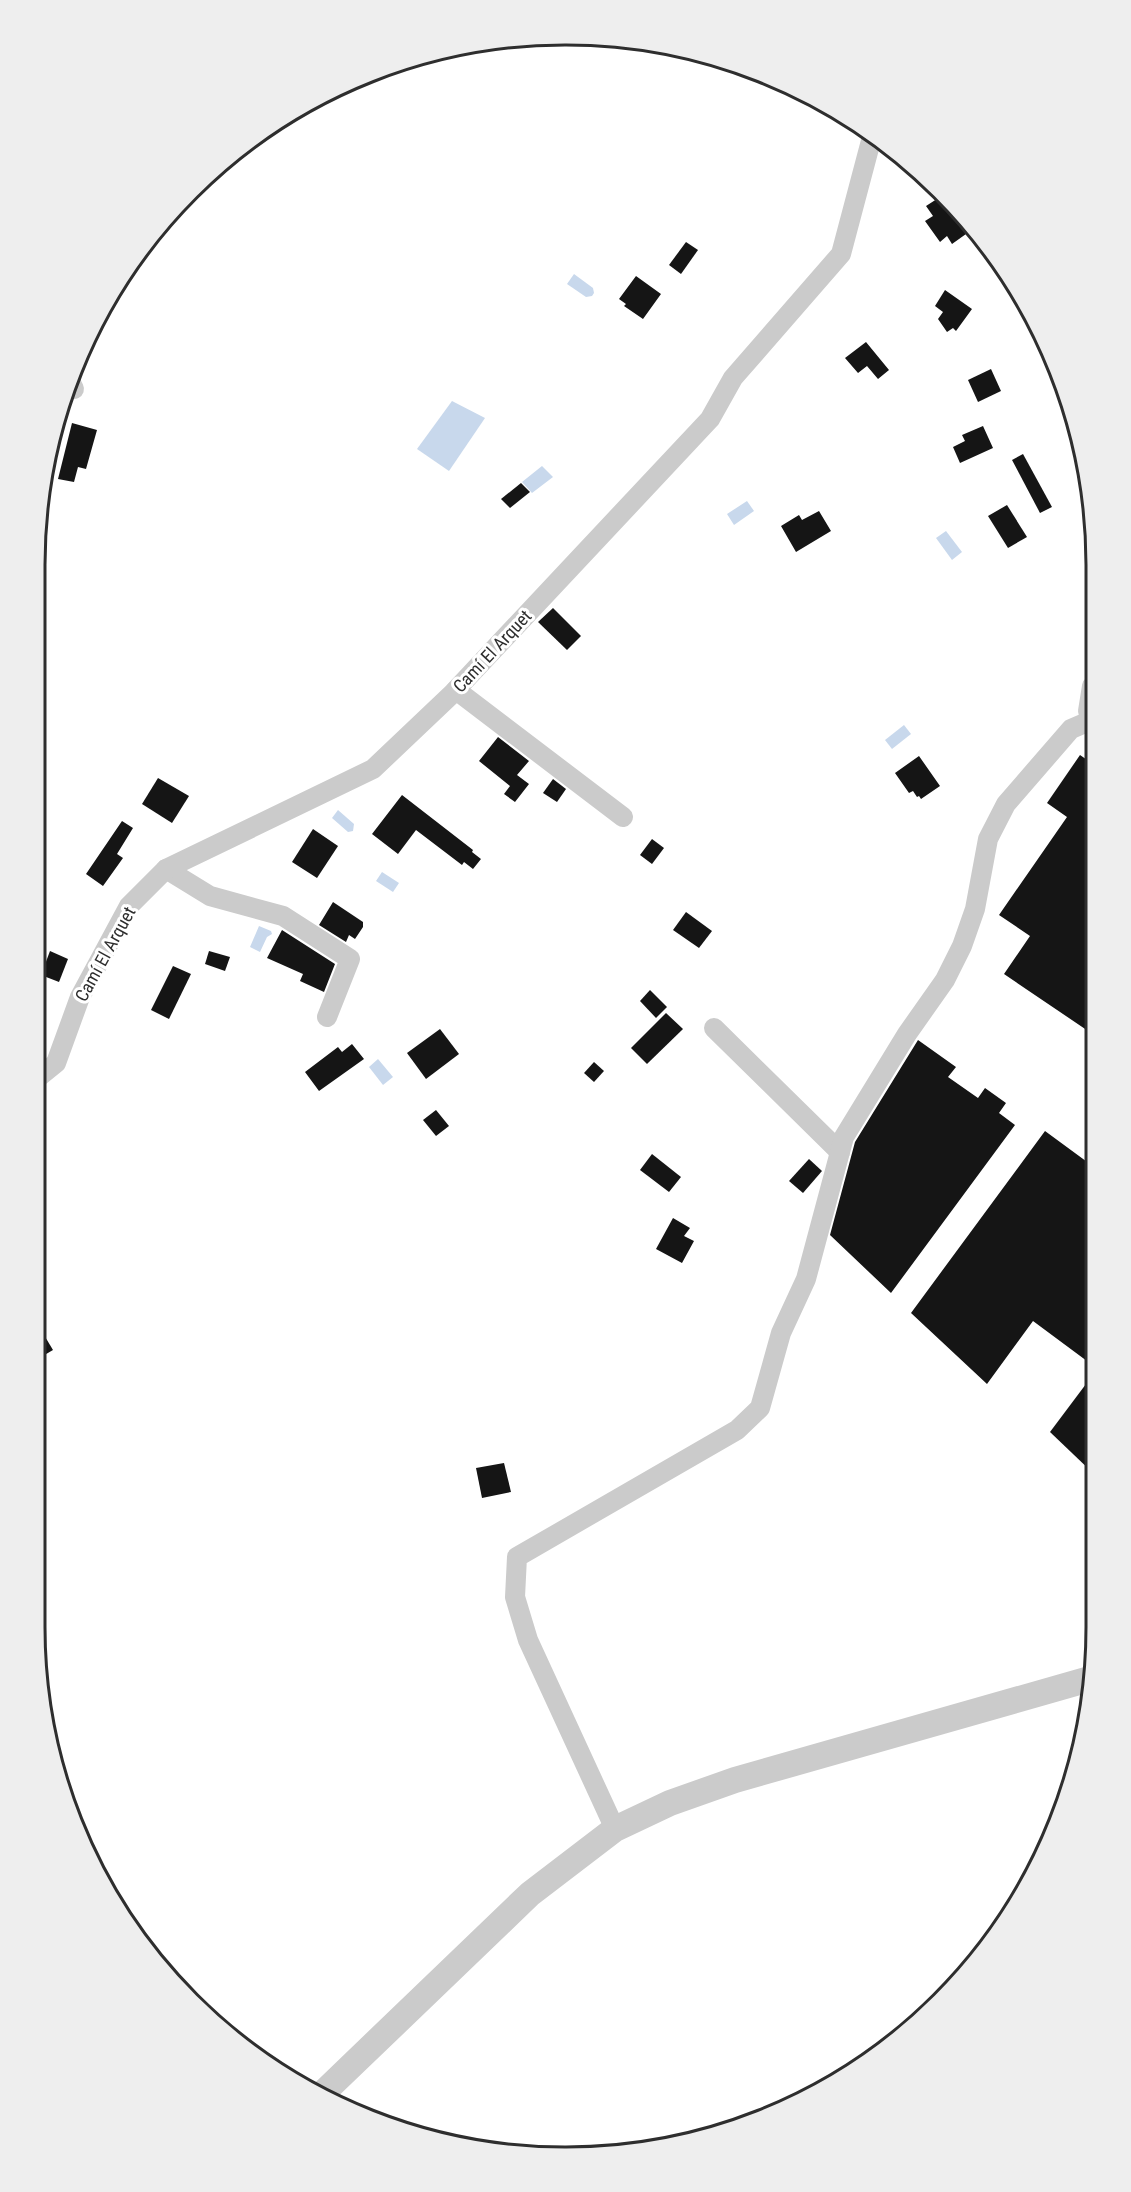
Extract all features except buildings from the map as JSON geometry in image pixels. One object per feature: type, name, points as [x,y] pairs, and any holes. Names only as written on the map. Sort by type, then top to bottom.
[{"type":"street","name":"Camí El Arquet","points":[[45,1072],[56,1063],[80,997],[129,906],[166,869],[373,769],[456,690],[710,419],[733,378],[841,254],[870,144]]},
{"type":"street","points":[[456,690],[623,817]]},
{"type":"street","points":[[615,1829],[528,1640],[515,1598],[517,1557],[737,1430],[760,1408],[781,1333],[806,1279],[844,1137],[908,1034],[945,980],[962,946],[975,909],[988,839],[1006,804],[1071,729],[1086,723]]},
{"type":"street","points":[[166,869],[210,896],[283,916],[350,959],[327,1017]]},
{"type":"street","points":[[714,1028],[840,1152]]},
{"type":"street","points":[[327,2089],[530,1894],[615,1829],[670,1803],[735,1780],[1083,1681]]},
{"type":"water","points":[[574,274],[593,288],[592,296],[586,297],[567,284]]},
{"type":"water","points":[[452,401],[485,418],[449,471],[417,449]]},
{"type":"water","points":[[542,466],[553,477],[532,493],[522,482]]},
{"type":"water","points":[[747,501],[754,511],[734,525],[727,514]]},
{"type":"water","points":[[946,531],[962,552],[952,560],[936,538]]},
{"type":"water","points":[[904,725],[911,734],[892,749],[885,740]]},
{"type":"water","points":[[338,810],[354,824],[353,831],[348,832],[332,818]]},
{"type":"water","points":[[382,872],[399,883],[393,892],[376,881]]},
{"type":"water","points":[[259,926],[271,931],[272,934],[267,937],[260,952],[250,947]]},
{"type":"water","points":[[378,1059],[393,1077],[383,1085],[369,1067]]}]
